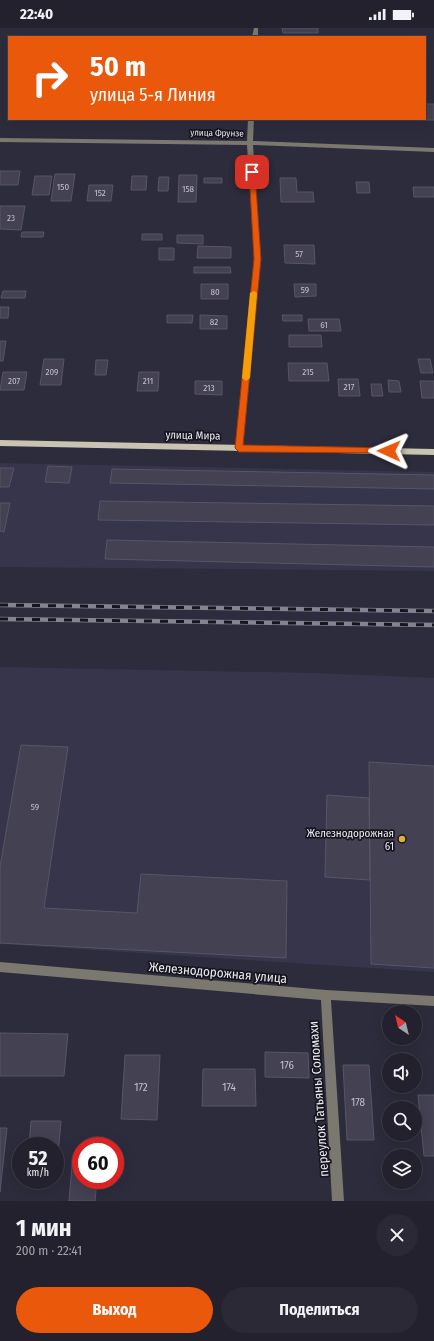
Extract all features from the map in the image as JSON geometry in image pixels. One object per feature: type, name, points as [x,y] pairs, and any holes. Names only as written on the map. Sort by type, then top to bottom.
[{"type":"main road","name":"улица Мира","points":[[0,443],[434,452]]},
{"type":"street","points":[[239,448],[257,259],[250,143],[251,120]]},
{"type":"street","name":"улица Фрунзе","points":[[0,140],[250,143],[434,150]]},
{"type":"street","name":"Железнодорожная улица","points":[[0,966],[326,995],[434,1000]]},
{"type":"street","name":"переулок Татьяны Соломахи","points":[[326,995],[338,1201]]},
{"type":"shaded area","points":[[0,463],[434,472],[434,571],[0,567]]},
{"type":"shaded area","points":[[0,667],[313,673],[434,678],[434,972],[0,944]]},
{"type":"building","points":[[282,28],[318,28],[318,33],[283,33]]},
{"type":"building","points":[[426,104],[434,104],[434,120],[426,120]]},
{"type":"building","points":[[0,171],[20,171],[18,185],[0,185]]},
{"type":"building","points":[[55,174],[75,174],[71,201],[51,201]]},
{"type":"building","points":[[179,175],[197,175],[196,202],[178,202]]},
{"type":"building","points":[[35,176],[52,176],[49,195],[32,195]]},
{"type":"building","points":[[132,176],[147,176],[146,190],[131,190]]},
{"type":"building","points":[[159,177],[169,177],[168,191],[158,191]]},
{"type":"building","points":[[204,178],[222,178],[222,183],[204,183]]},
{"type":"building","points":[[280,178],[296,178],[297,192],[313,192],[314,202],[281,202]]},
{"type":"building","points":[[356,182],[369,182],[370,193],[357,193]]},
{"type":"building","points":[[89,185],[113,185],[111,201],[87,201]]},
{"type":"building","points":[[413,187],[434,187],[434,197],[414,197]]},
{"type":"building","points":[[0,206],[25,206],[21,230],[0,229]]},
{"type":"building","points":[[22,232],[44,232],[43,237],[21,237]]},
{"type":"building","points":[[142,234],[162,234],[162,240],[142,240]]},
{"type":"building","points":[[177,235],[203,235],[203,244],[177,243]]},
{"type":"building","points":[[284,245],[314,245],[315,264],[285,263]]},
{"type":"building","points":[[198,246],[231,247],[231,258],[197,258]]},
{"type":"building","points":[[159,248],[174,248],[174,260],[159,260]]},
{"type":"building","points":[[194,267],[230,267],[231,273],[194,273]]},
{"type":"building","points":[[201,284],[228,284],[228,299],[201,299]]},
{"type":"building","points":[[294,284],[316,284],[316,296],[295,297]]},
{"type":"building","points":[[3,291],[26,291],[25,298],[1,298]]},
{"type":"building","points":[[0,307],[9,307],[8,318],[0,318]]},
{"type":"building","points":[[167,315],[193,315],[192,323],[167,323]]},
{"type":"building","points":[[200,315],[227,316],[227,329],[200,329]]},
{"type":"building","points":[[282,315],[302,315],[302,321],[283,321]]},
{"type":"building","points":[[308,319],[339,319],[341,331],[309,331]]},
{"type":"building","points":[[289,335],[321,335],[322,347],[289,347]]},
{"type":"building","points":[[0,341],[6,341],[3,361],[0,361]]},
{"type":"building","points":[[44,359],[64,359],[61,385],[40,385]]},
{"type":"building","points":[[418,359],[430,359],[433,373],[421,373]]},
{"type":"building","points":[[96,360],[108,360],[106,375],[95,375]]},
{"type":"building","points":[[288,363],[327,363],[329,381],[289,381]]},
{"type":"building","points":[[3,372],[27,372],[24,390],[0,390]]},
{"type":"building","points":[[139,372],[159,372],[158,391],[137,391]]},
{"type":"building","points":[[338,379],[358,379],[360,396],[339,396]]},
{"type":"building","points":[[388,380],[399,381],[401,392],[389,392]]},
{"type":"building","points":[[195,381],[222,381],[222,395],[195,394]]},
{"type":"building","points":[[420,381],[434,381],[434,398],[422,398]]},
{"type":"building","points":[[371,384],[381,384],[383,396],[372,396]]},
{"type":"building","points":[[48,466],[72,467],[69,483],[45,482]]},
{"type":"building","points":[[0,468],[14,468],[9,487],[0,487]]},
{"type":"building","points":[[112,469],[434,475],[434,489],[110,483]]},
{"type":"building","points":[[100,501],[434,506],[434,525],[98,520]]},
{"type":"building","points":[[0,503],[10,503],[4,532],[0,531]]},
{"type":"building","points":[[107,540],[434,547],[434,567],[105,559]]},
{"type":"building","points":[[21,745],[68,747],[44,908],[137,913],[141,874],[287,881],[286,958],[0,943],[0,867]]},
{"type":"building","name":"Железнодорожная 61","points":[[369,762],[434,766],[434,968],[371,964]]},
{"type":"building","points":[[327,795],[369,798],[370,880],[325,877]]},
{"type":"building","points":[[0,1033],[68,1034],[64,1076],[0,1076]]},
{"type":"building","points":[[265,1052],[308,1053],[309,1078],[265,1077]]},
{"type":"building","points":[[125,1055],[160,1055],[157,1120],[121,1119]]},
{"type":"building","points":[[343,1065],[369,1065],[374,1140],[347,1140]]},
{"type":"building","points":[[203,1069],[255,1069],[256,1106],[202,1106]]},
{"type":"building","points":[[418,1095],[434,1095],[434,1156],[424,1156],[422,1136],[422,1101],[419,1101]]},
{"type":"building","points":[[31,1121],[61,1121],[60,1137],[30,1137]]},
{"type":"building","points":[[0,1128],[7,1128],[0,1192]]},
{"type":"building","points":[[72,1166],[72,1189],[96,1189],[95,1201],[69,1201]]},
{"type":"railway","points":[[0,605],[434,611]]},
{"type":"railway","points":[[0,619],[434,625]]},
{"type":"slow traffic","points":[[246,378],[254,293]]},
{"type":"place","name":"Железнодорожная 61","points":[[402,839]]},
{"type":"route","points":[[252,172],[257,259],[239,448],[389,451]]}]
